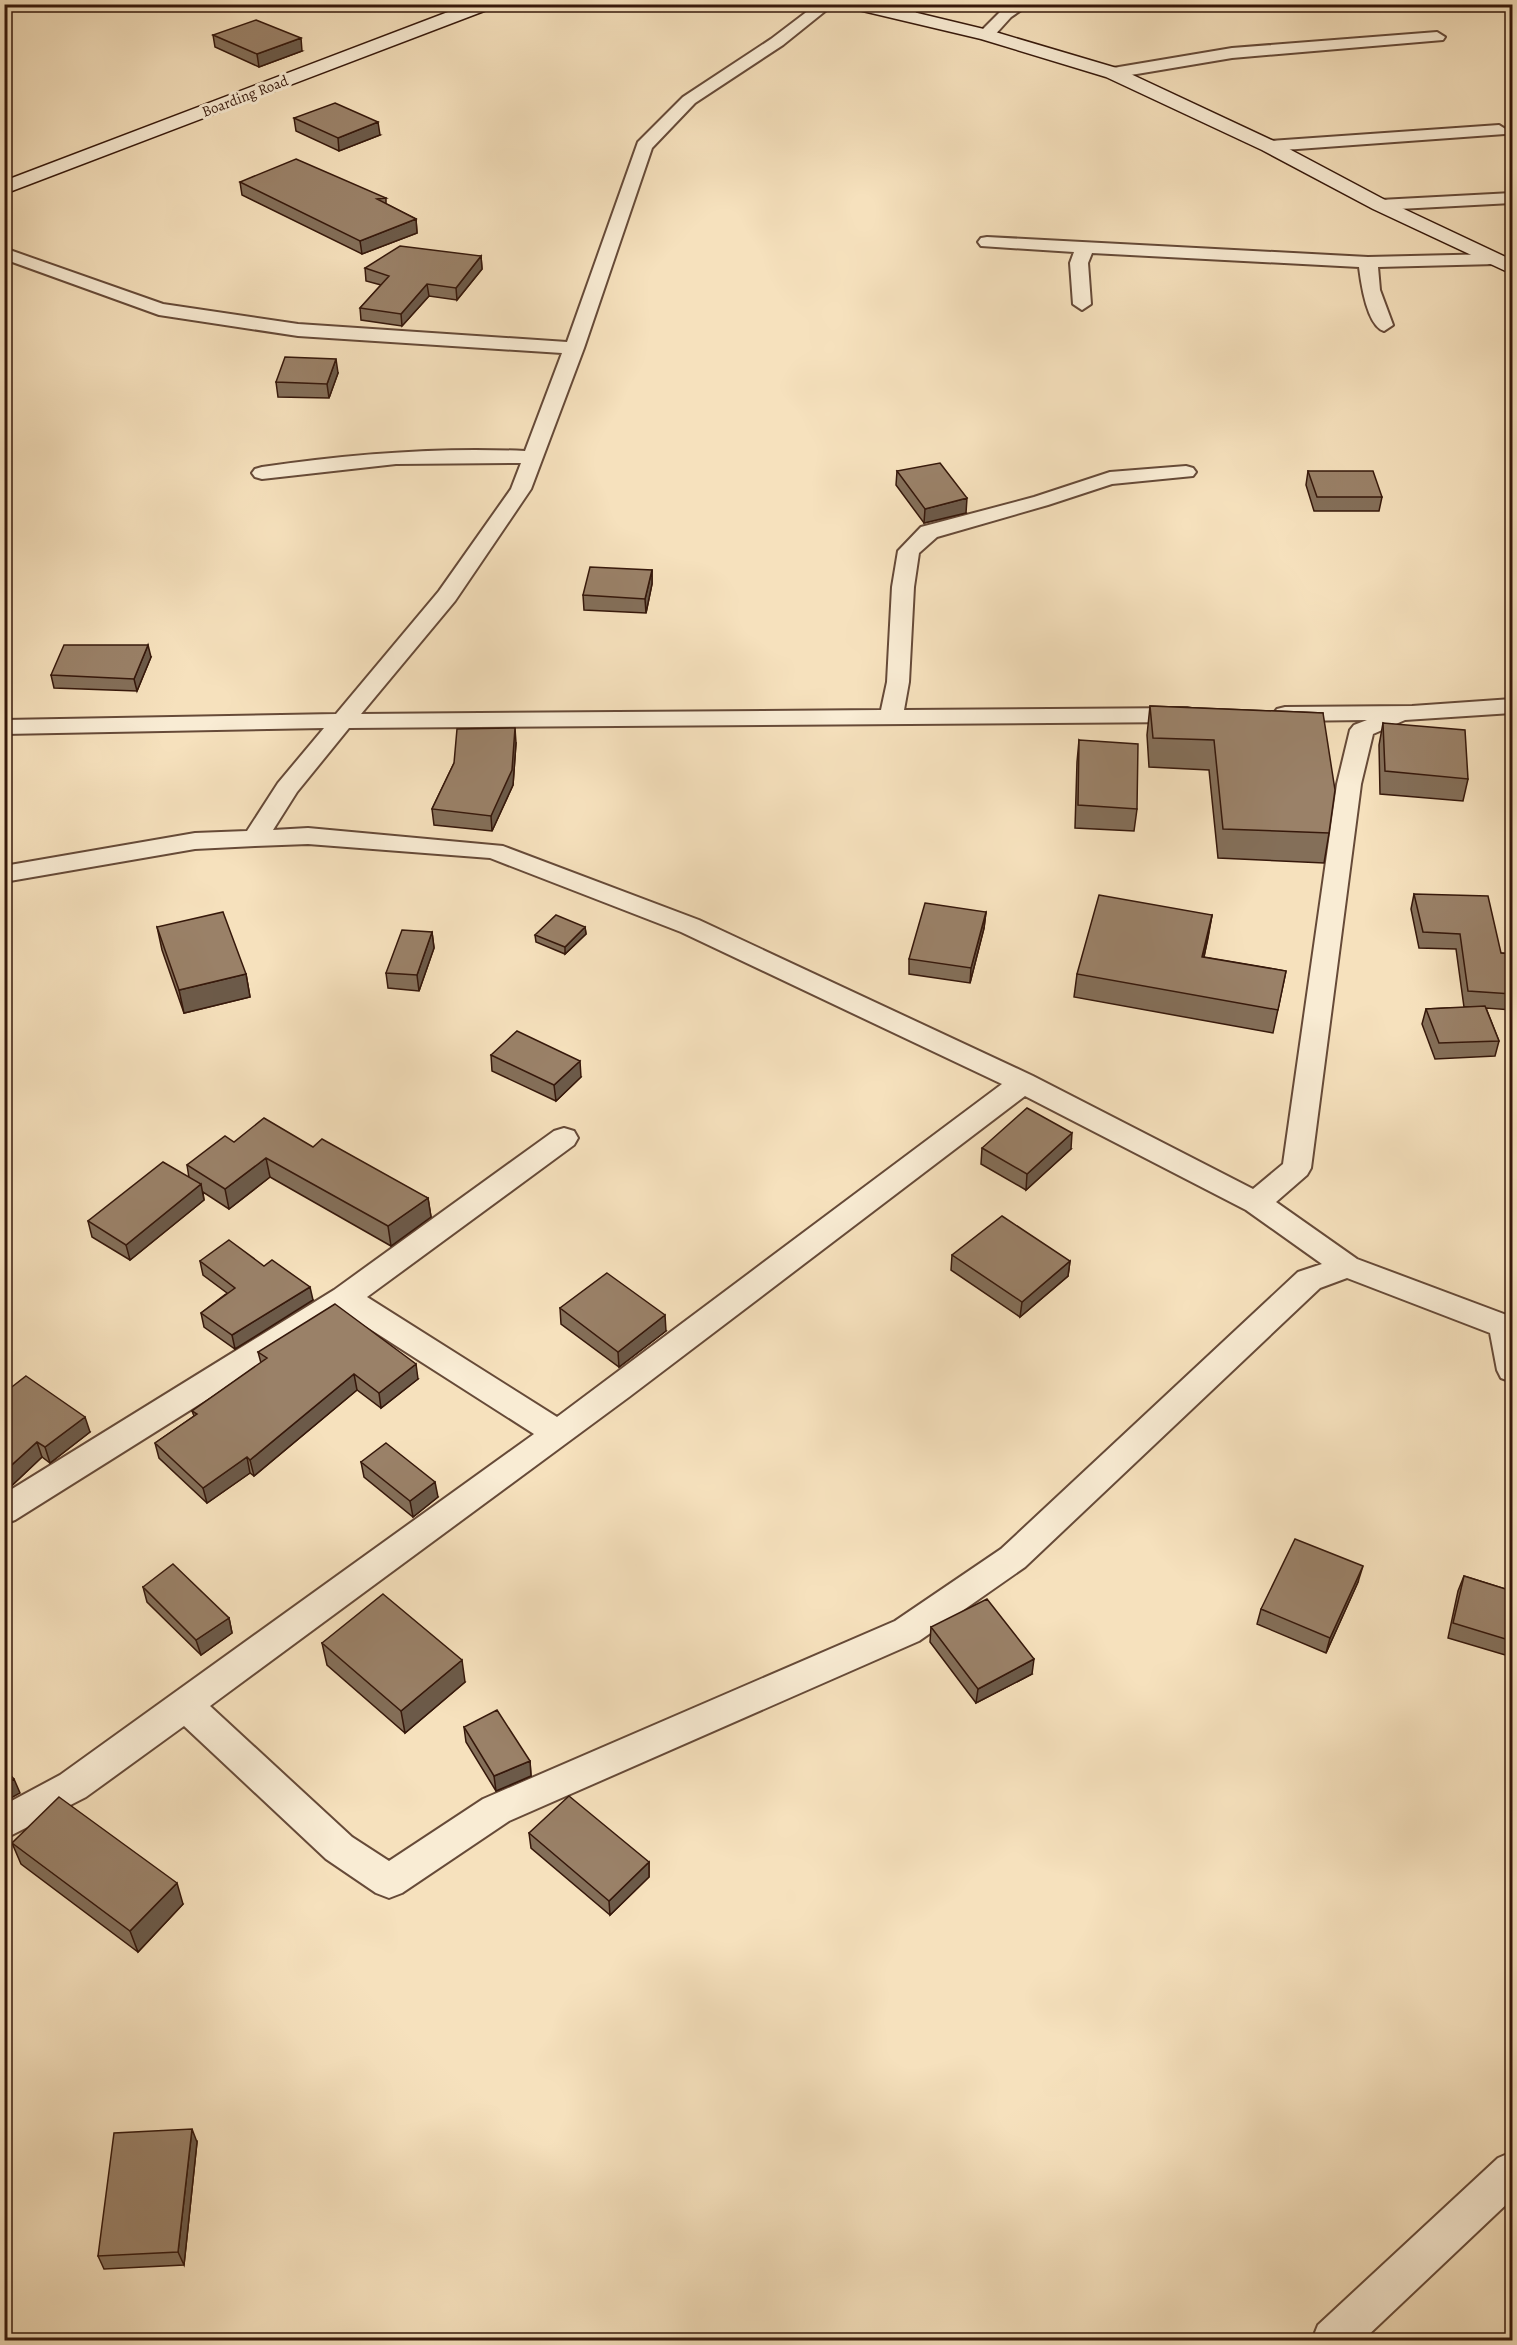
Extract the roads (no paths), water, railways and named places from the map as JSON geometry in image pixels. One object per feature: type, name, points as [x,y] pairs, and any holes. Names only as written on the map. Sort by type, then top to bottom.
[{"type":"main road","name":"Boarding Road","points":[[4,188],[486,4]]},
{"type":"main road","points":[[856,4],[911,10],[1113,73],[1269,146],[1380,206],[1504,264]]},
{"type":"street","points":[[255,838],[288,788],[447,596],[521,489],[531,457],[574,348],[644,146],[689,100],[777,42],[827,4]]},
{"type":"street","points":[[986,35],[1006,14],[1023,4]]},
{"type":"street","points":[[1113,73],[1232,53],[1437,37]]},
{"type":"street","points":[[1269,146],[1499,130]]},
{"type":"street","points":[[1380,206],[1512,198]]},
{"type":"street","points":[[987,242],[1368,262],[1504,264]]},
{"type":"street","points":[[1082,304],[1079,263],[1085,248]]},
{"type":"street","points":[[4,253],[159,309],[298,330],[574,348]]},
{"type":"street","points":[[1368,262],[1371,290],[1384,325]]},
{"type":"street","points":[[262,473],[350,459],[465,453],[531,457]]},
{"type":"street","points":[[891,718],[898,682],[903,587],[909,551],[929,532],[1041,501],[1110,478],[1186,472]]},
{"type":"street","points":[[1258,714],[1412,713],[1512,706]]},
{"type":"street","points":[[1256,1203],[1297,1168],[1349,784],[1362,730],[1412,713]]},
{"type":"street","points":[[4,727],[342,721],[1210,715]]},
{"type":"street","points":[[4,874],[195,841],[255,838],[308,836],[494,851],[690,926],[1023,1083],[1256,1203],[1347,1267],[1508,1327],[1512,1370]]},
{"type":"street","points":[[4,1824],[73,1786],[185,1705],[557,1434],[1023,1083]]},
{"type":"street","points":[[4,1511],[345,1298],[564,1138]]},
{"type":"street","points":[[185,1705],[339,1848],[389,1881],[496,1810],[907,1631],[1012,1558],[1309,1280],[1347,1267]]},
{"type":"street","points":[[345,1298],[557,1434]]},
{"type":"street","points":[[1333,2340],[1512,2172]]}]
